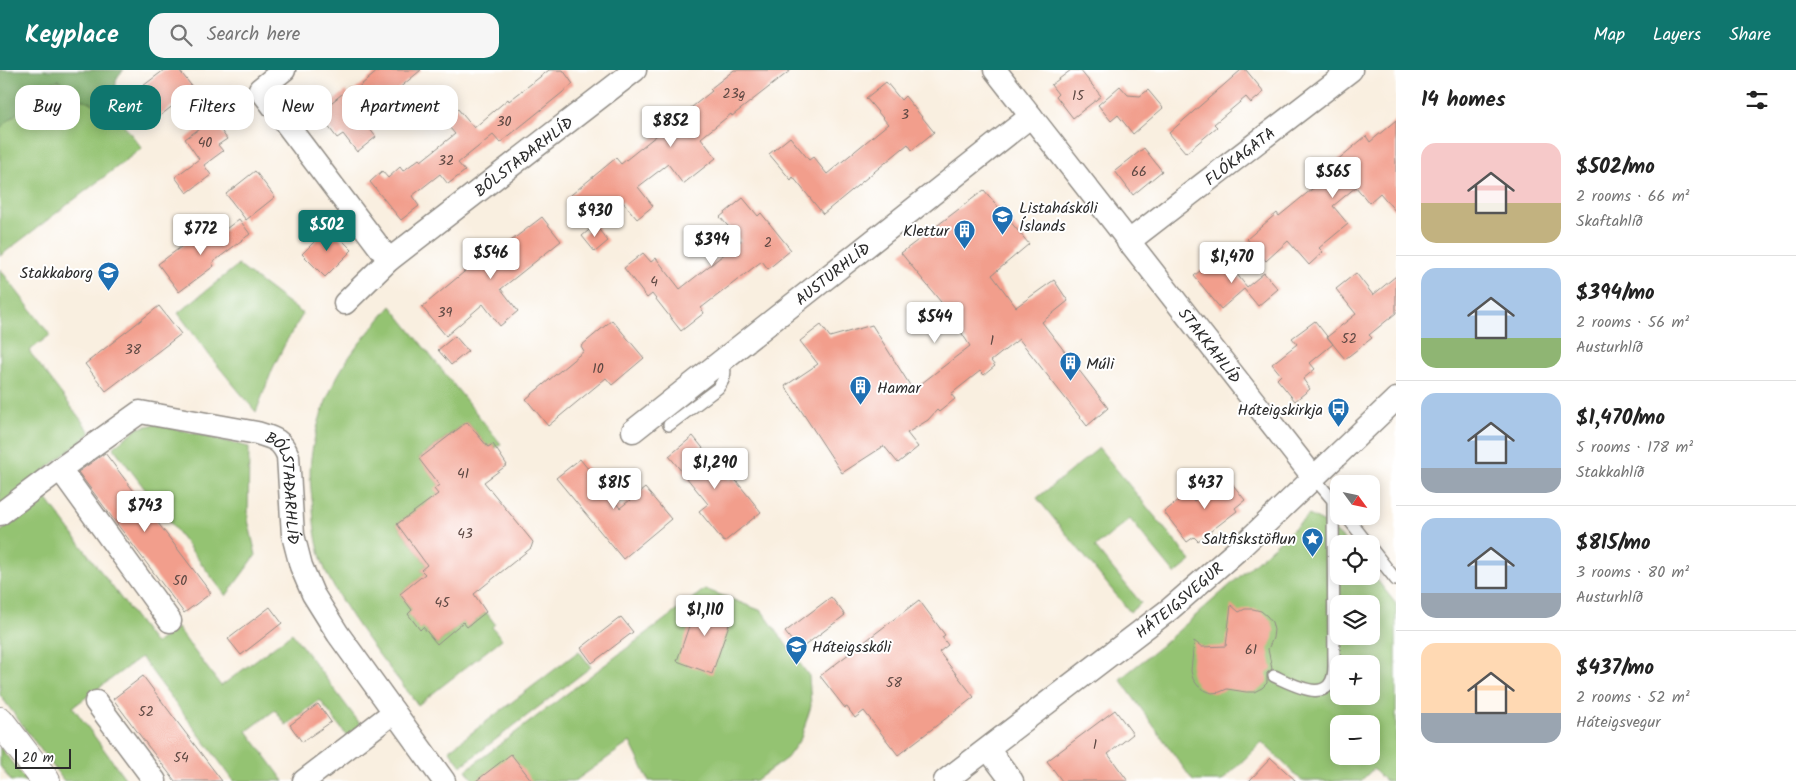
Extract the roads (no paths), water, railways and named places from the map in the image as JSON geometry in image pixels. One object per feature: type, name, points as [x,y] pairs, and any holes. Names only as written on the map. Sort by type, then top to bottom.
[{"type":"main road","points":[[0,721],[46,781]]},
{"type":"street","points":[[284,70],[260,89],[388,260]]},
{"type":"street","name":"BÓLSTAÐARHLÍÐ","points":[[344,303],[388,260],[635,70]]},
{"type":"street","name":"FLÓKAGATA","points":[[1128,242],[1351,70]]},
{"type":"street","name":"STAKKAHLÍÐ","points":[[999,72],[1030,116],[1314,478]]},
{"type":"street","name":"AUSTURHLÍÐ","points":[[633,431],[1030,116]]},
{"type":"street","name":"HÁTEIGSVEGUR","points":[[945,781],[1170,609],[1240,548],[1396,399]]},
{"type":"street","name":"BÓLSTAÐARHLÍÐ","points":[[0,514],[140,412],[257,433],[283,444],[288,456],[293,535],[301,566],[313,594],[338,634],[444,781]]},
{"type":"street","points":[[60,469],[170,621]]},
{"type":"street","points":[[96,702],[155,781]]},
{"type":"street","points":[[304,781],[394,712]]},
{"type":"street","points":[[988,749],[1012,781]]},
{"type":"lane","points":[[668,425],[718,388],[725,377],[726,371],[723,359]]},
{"type":"lane","points":[[1314,478],[1330,497]]},
{"type":"lane","points":[[1274,676],[1312,692],[1325,687],[1332,678],[1334,672],[1336,525]]},
{"type":"lane","points":[[1353,525],[1361,535]]},
{"type":"lane","points":[[1380,560],[1396,580]]},
{"type":"place","name":"Listaháskóli Íslands","points":[[1003,235]]},
{"type":"place","name":"Klettur","points":[[965,249]]},
{"type":"place","name":"Stakkaborg","points":[[109,291]]},
{"type":"place","name":"Múli","points":[[1070,382]]},
{"type":"place","name":"Hamar","points":[[861,406]]},
{"type":"place","name":"Háteigskirkja","points":[[1339,428]]},
{"type":"place","name":"Saltfiskstöflun","points":[[1312,557]]},
{"type":"place","name":"Háteigsskóli","points":[[796,665]]}]
